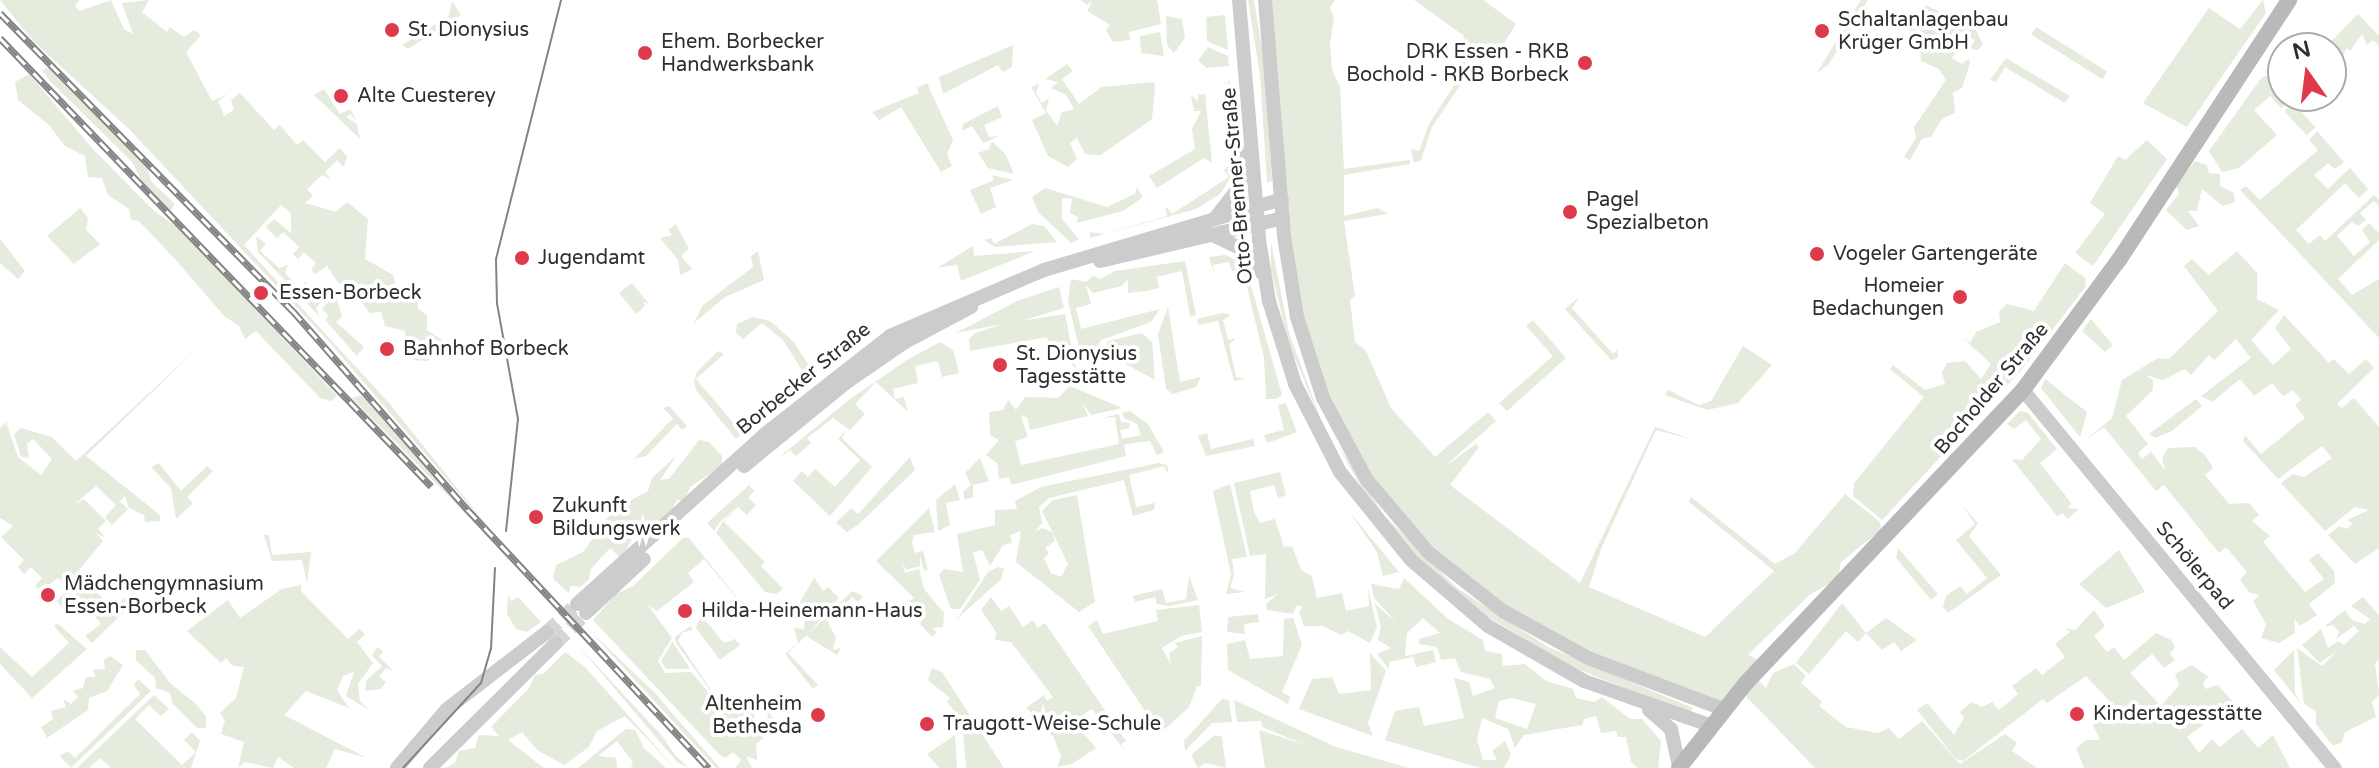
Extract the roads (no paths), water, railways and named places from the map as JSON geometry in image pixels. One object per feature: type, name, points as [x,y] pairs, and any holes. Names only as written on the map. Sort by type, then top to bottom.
[{"type":"main road","name":"Bocholder Straße","points":[[1679,768],[1723,709],[2023,390],[2119,260],[2289,0]]},
{"type":"street","name":"Otto-Brenner-Straße","points":[[1239,0],[1266,282],[1283,352],[1311,419],[1345,479],[1393,541],[1453,600],[1515,644],[1635,702],[1709,725]]},
{"type":"street","name":"Otto-Brenner-Straße","points":[[1267,5],[1283,218],[1297,317],[1323,398],[1367,480],[1411,535],[1470,589],[1527,627],[1604,665],[1723,709]]},
{"type":"street","points":[[1248,79],[1242,178],[1232,200],[1210,227],[1244,250],[1266,282]]},
{"type":"street","name":"Borbecker Straße","points":[[581,608],[765,434],[890,336],[1044,270],[1210,227],[1257,206],[1282,199]]},
{"type":"street","name":"Borbecker Straße","points":[[1210,227],[1283,218]]},
{"type":"street","name":"Schölerpad","points":[[2023,390],[2335,768]]},
{"type":"street","points":[[397,768],[447,709],[551,637],[430,768]]},
{"type":"street","points":[[1635,702],[1671,729],[1679,768]]},
{"type":"tunnel","points":[[547,632],[577,604]]},
{"type":"tunnel","points":[[556,643],[586,613]]},
{"type":"tram line","points":[[506,531],[518,419],[497,304],[496,259],[561,0]]},
{"type":"tram line","points":[[403,768],[481,683],[491,649],[495,568]]},
{"type":"railway","points":[[0,13],[293,311],[468,510],[709,768]]},
{"type":"railway","points":[[0,38],[431,486]]},
{"type":"place","name":"St. Dionysius","points":[[392,30]]},
{"type":"place","name":"Schaltanlagenbau Krüger GmbH","points":[[1822,31]]},
{"type":"place","name":"Ehem. Borbecker Handwerksbank","points":[[645,53]]},
{"type":"place","name":"DRK Essen - RKB Bochold - RKB Borbeck","points":[[1585,63]]},
{"type":"place","name":"Alte Cuesterey","points":[[341,96]]},
{"type":"place","name":"Pagel Spezialbeton","points":[[1570,212]]},
{"type":"place","name":"Vogeler Gartengeräte","points":[[1817,254]]},
{"type":"place","name":"Jugendamt","points":[[522,258]]},
{"type":"place","name":"Essen-Borbeck","points":[[261,293]]},
{"type":"place","name":"Homeier Bedachungen","points":[[1960,297]]},
{"type":"place","name":"Bahnhof Borbeck","points":[[387,349]]},
{"type":"place","name":"St. Dionysius Tagesstätte","points":[[1000,365]]},
{"type":"place","name":"Zukunft Bildungswerk","points":[[536,517]]},
{"type":"place","name":"Mädchengymnasium Essen-Borbeck","points":[[48,595]]},
{"type":"place","name":"Hilda-Heinemann-Haus","points":[[685,611]]},
{"type":"place","name":"Kindertagesstätte","points":[[2077,714]]},
{"type":"place","name":"Altenheim Bethesda","points":[[818,715]]},
{"type":"place","name":"Traugott-Weise-Schule","points":[[927,724]]}]
